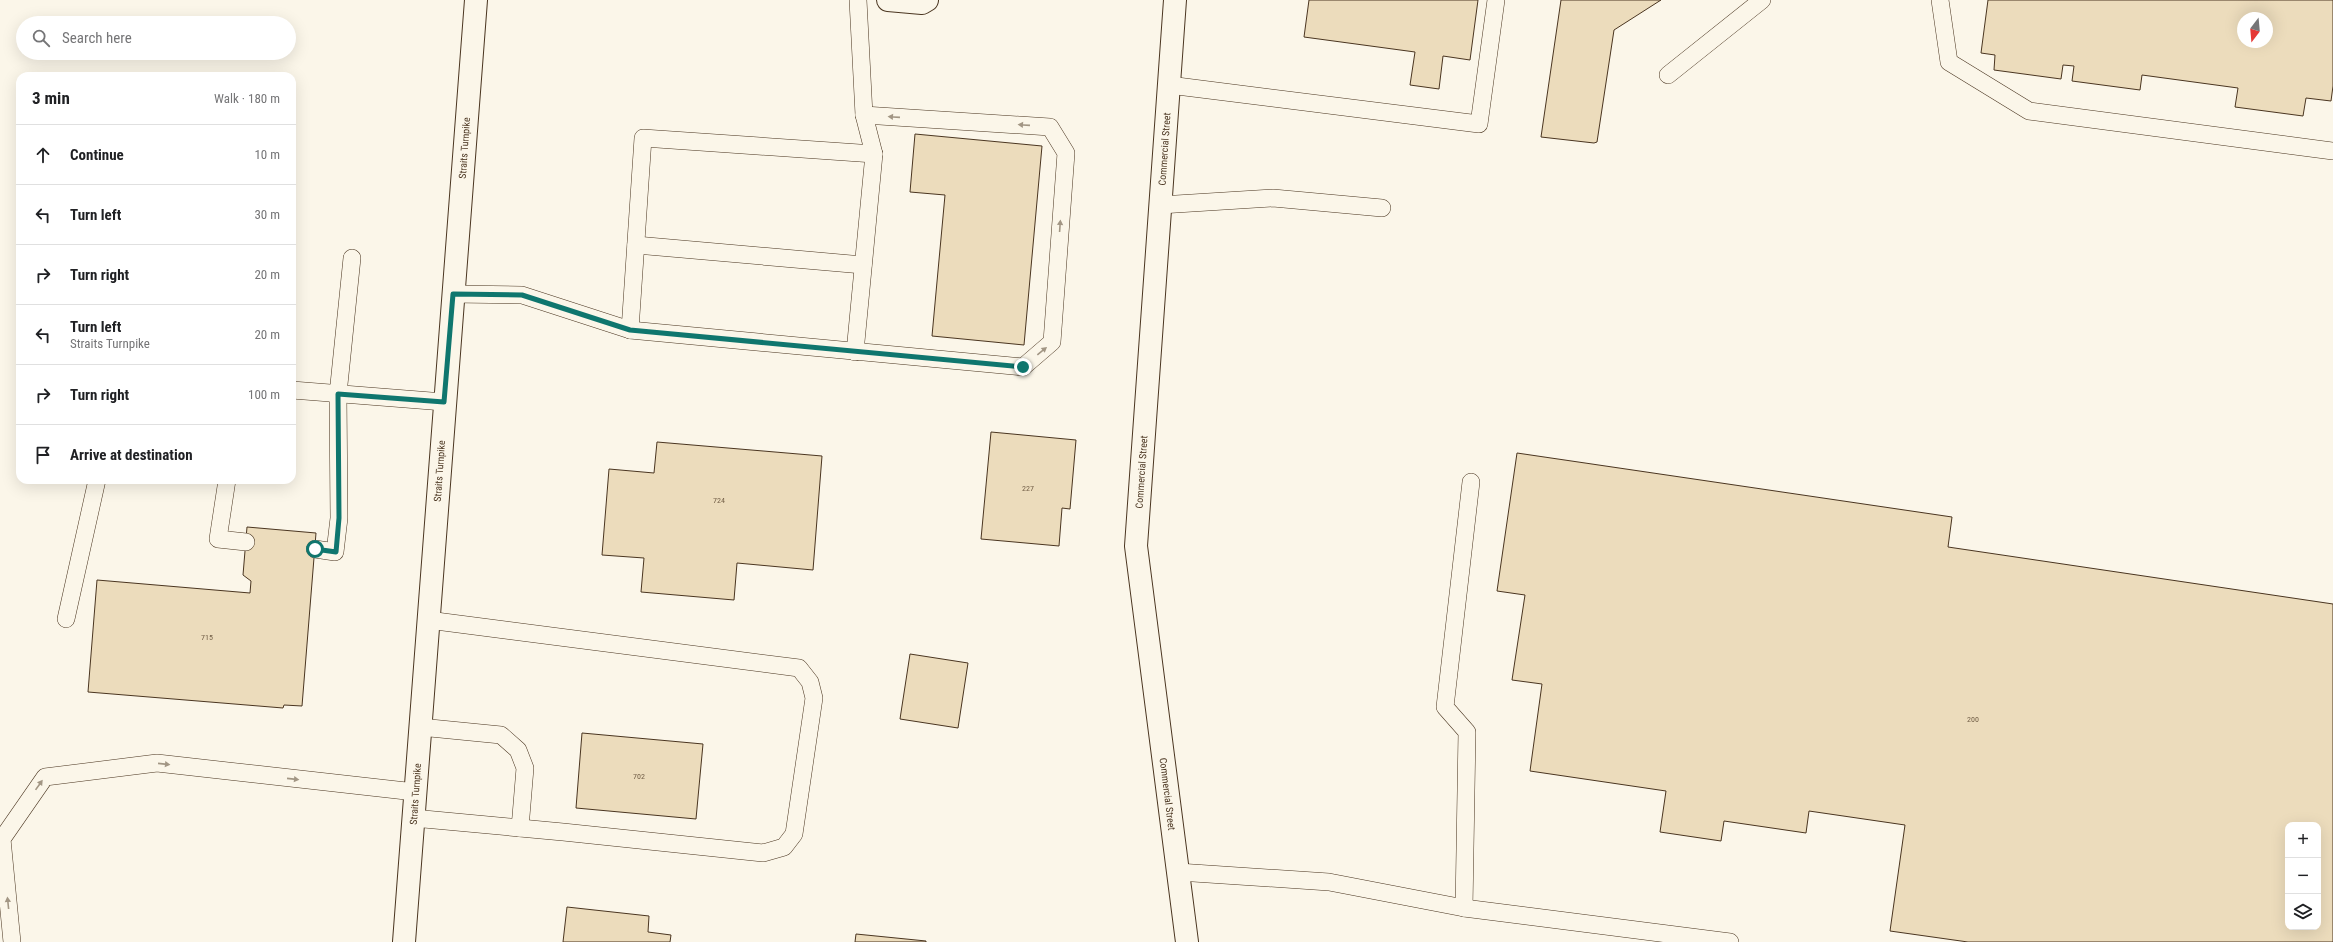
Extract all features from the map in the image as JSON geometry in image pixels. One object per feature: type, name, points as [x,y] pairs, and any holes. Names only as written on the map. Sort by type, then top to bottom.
[{"type":"street","name":"Straits Turnpike","points":[[404,942],[444,402],[476,0]]},
{"type":"street","points":[[888,0],[922,3],[927,0]]},
{"type":"street","name":"Commercial Street","points":[[1175,0],[1136,546],[1187,942]]},
{"type":"lane","points":[[855,352],[874,154],[864,115],[858,0]]},
{"type":"lane","points":[[1169,85],[1479,124],[1496,0]]},
{"type":"lane","points":[[1668,76],[1762,0]]},
{"type":"lane","points":[[1940,0],[1949,62],[2029,110],[2333,151]]},
{"type":"lane","points":[[453,294],[522,295],[630,330],[1023,367],[1052,342],[1066,153],[1050,127],[864,115]]},
{"type":"lane","points":[[630,330],[643,138],[874,154]]},
{"type":"lane","points":[[1160,205],[1272,198],[1382,208]]},
{"type":"lane","points":[[636,245],[863,265]]},
{"type":"lane","points":[[315,549],[336,552],[339,518],[338,394],[352,258]]},
{"type":"lane","points":[[296,390],[444,402]]},
{"type":"lane","points":[[1464,908],[1467,732],[1445,707],[1471,482]]},
{"type":"lane","points":[[66,619],[96,484]]},
{"type":"lane","points":[[226,484],[218,539],[246,542]]},
{"type":"lane","points":[[413,818],[763,853],[784,847],[794,834],[814,698],[810,682],[799,668],[428,620]]},
{"type":"lane","points":[[420,727],[501,735],[518,750],[525,768],[520,828]]},
{"type":"lane","points":[[12,942],[1,839],[45,777],[157,763],[415,792]]},
{"type":"lane","points":[[1178,872],[1329,882],[1464,908],[1730,942]]},
{"type":"building","points":[[1309,0],[1478,0],[1470,60],[1443,56],[1439,89],[1410,85],[1415,52],[1304,37]]},
{"type":"building","points":[[1561,0],[1661,0],[1614,30],[1597,142],[1594,143],[1541,137]]},
{"type":"building","points":[[1988,0],[2333,0],[2333,86],[2331,101],[2306,98],[2303,116],[2235,107],[2238,88],[2142,75],[2140,90],[2072,81],[2074,66],[2063,65],[2061,79],[1994,70],[1995,55],[1981,53]]},
{"type":"building","points":[[915,134],[1042,146],[1024,345],[932,336],[945,195],[910,192]]},
{"type":"building","points":[[991,432],[1076,440],[1070,509],[1062,508],[1059,546],[981,539]]},
{"type":"building","points":[[657,442],[822,456],[813,570],[737,563],[734,600],[641,592],[644,558],[602,555],[609,469],[654,473]]},
{"type":"building","points":[[1517,453],[1952,517],[1948,547],[2333,604],[2333,942],[1968,942],[1890,931],[1905,825],[1809,811],[1806,833],[1724,821],[1721,841],[1660,832],[1666,791],[1530,771],[1542,684],[1512,680],[1525,595],[1497,591]]},
{"type":"building","points":[[247,527],[316,533],[302,706],[284,705],[283,708],[88,692],[97,580],[250,593],[251,581],[243,575]]},
{"type":"building","points":[[910,654],[968,663],[958,728],[900,719]]},
{"type":"building","points":[[582,733],[703,744],[696,819],[576,808]]},
{"type":"building","points":[[567,907],[649,916],[648,932],[671,935],[670,942],[563,942]]},
{"type":"building","points":[[856,934],[926,941],[926,942],[855,942]]},
{"type":"route","points":[[315,549],[336,552],[339,518],[338,394],[444,402],[453,294],[522,295],[630,330],[1023,367]]}]
